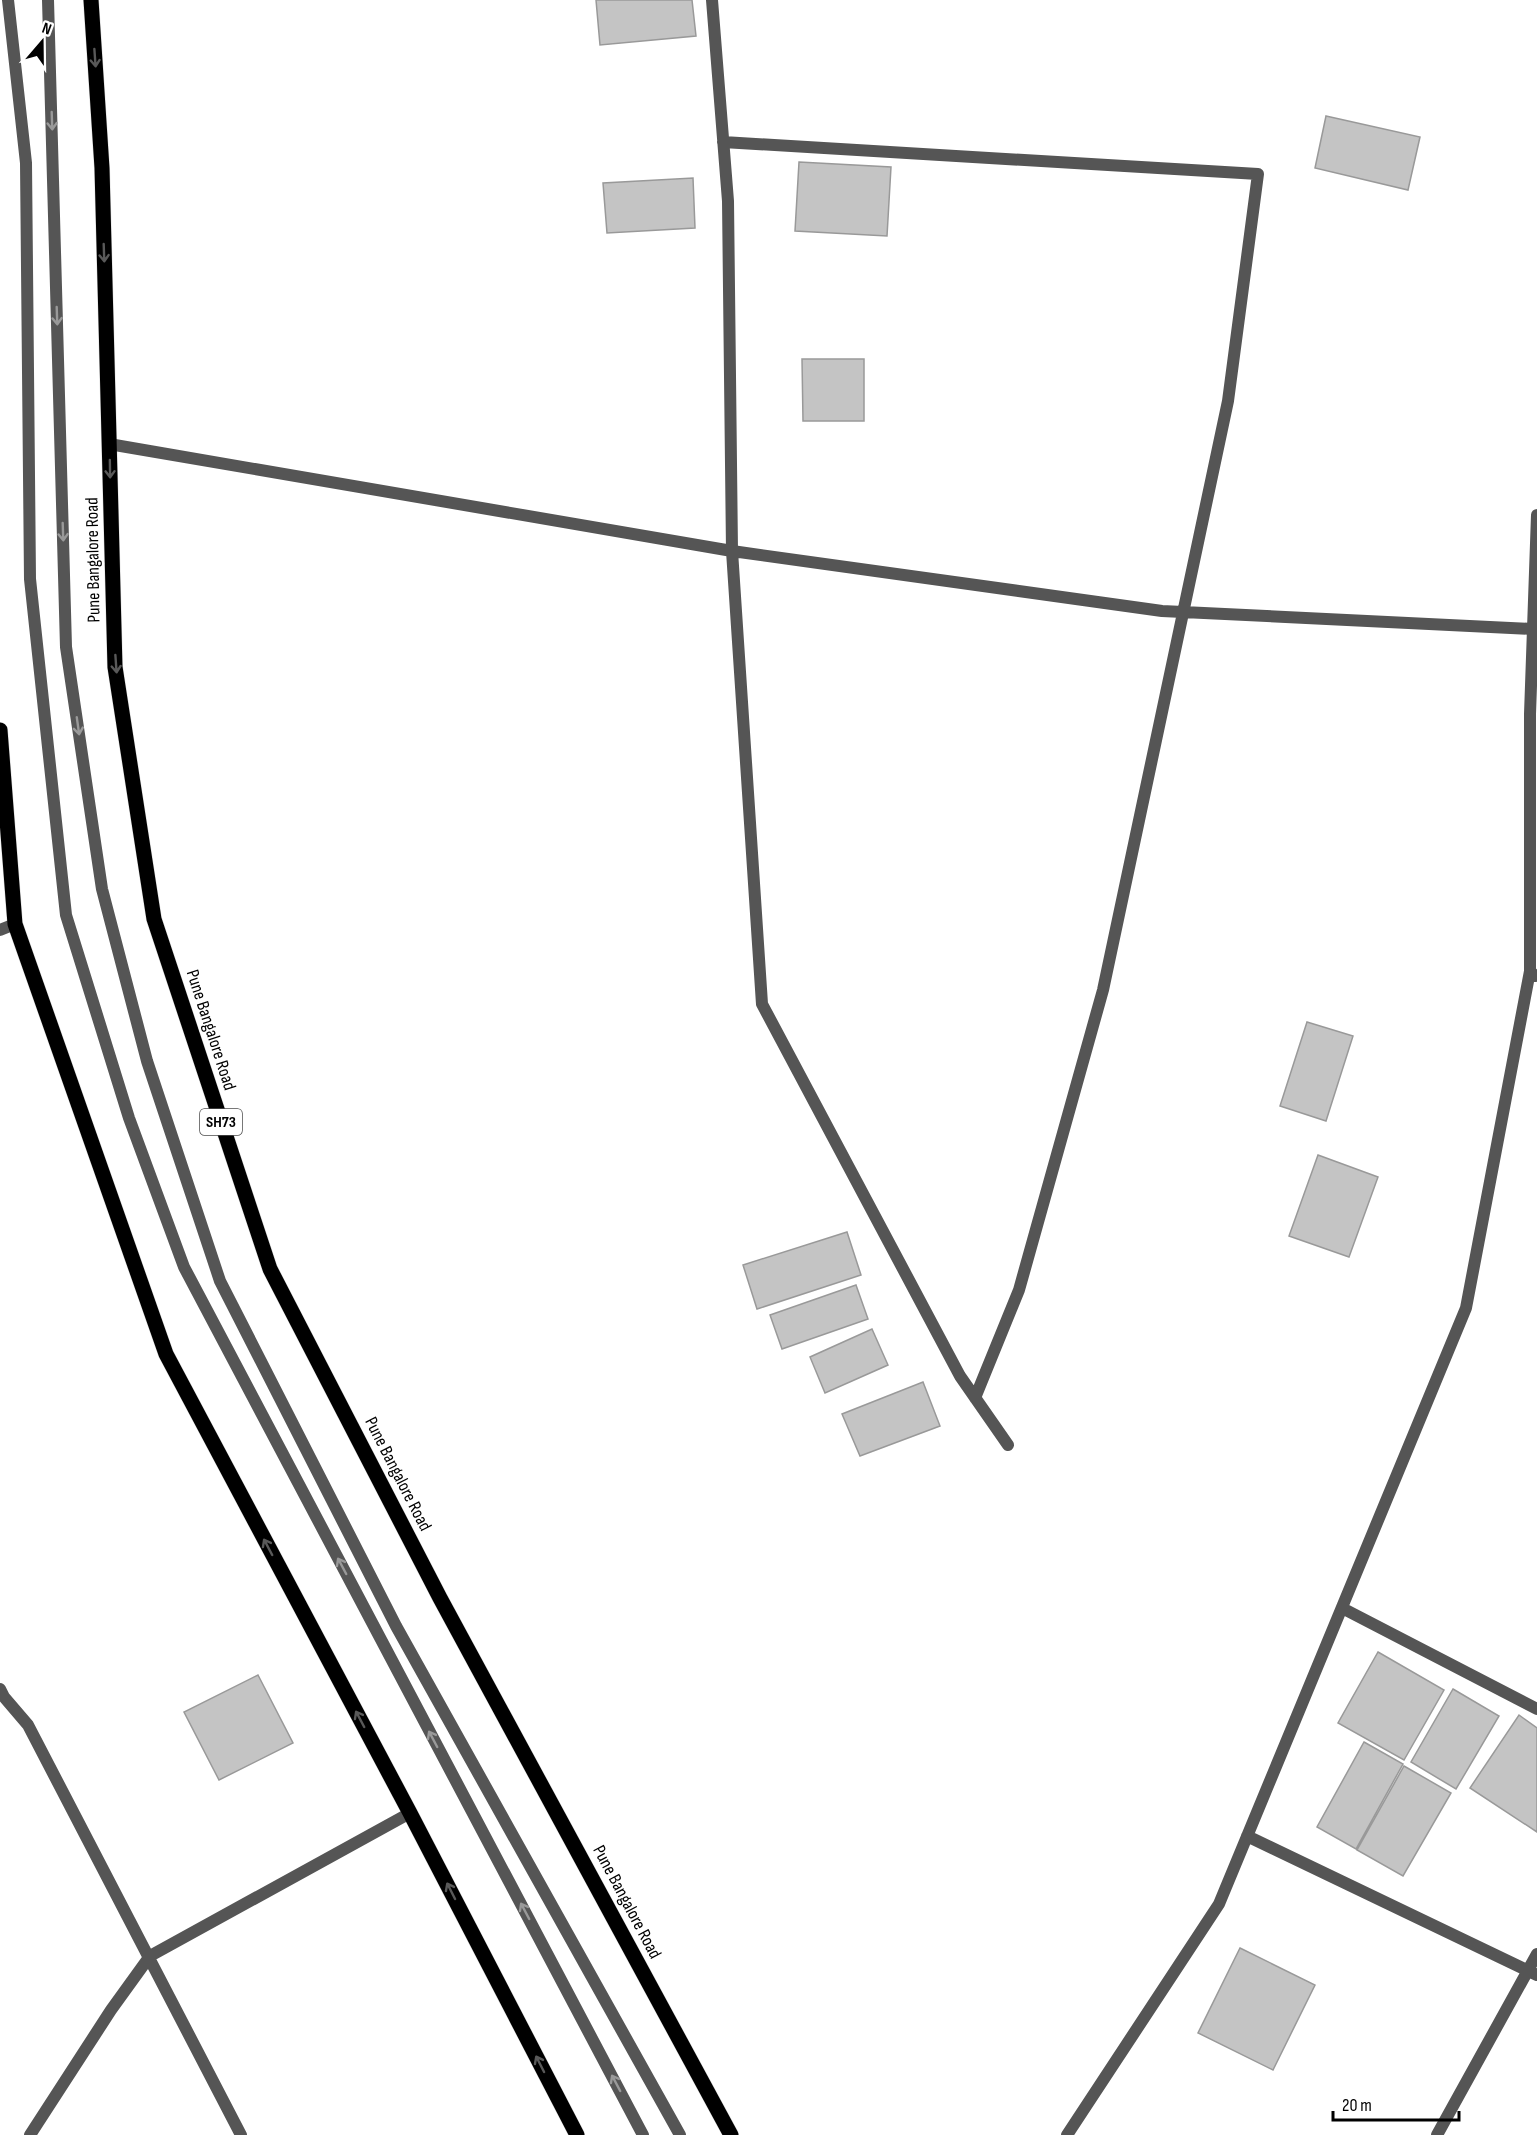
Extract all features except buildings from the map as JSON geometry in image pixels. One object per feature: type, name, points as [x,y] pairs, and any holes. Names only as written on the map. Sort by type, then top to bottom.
[{"type":"main road","name":"Pune Bangalore Road","points":[[91,0],[102,168],[115,667],[154,919],[270,1269],[440,1598],[732,2135]]},
{"type":"main road","points":[[0,730],[15,924],[166,1354],[577,2135]]},
{"type":"street","points":[[8,0],[26,163],[30,579],[66,915],[129,1118],[184,1267],[643,2135]]},
{"type":"street","points":[[48,0],[66,647],[102,889],[147,1061],[220,1281],[396,1626],[680,2135]]},
{"type":"street","points":[[712,0],[728,201],[732,551],[762,1004],[960,1376],[1008,1445]]},
{"type":"street","points":[[723,142],[1258,174],[1228,401],[1103,990],[1019,1290],[975,1398]]},
{"type":"street","points":[[110,444],[732,551],[1162,611],[1532,629]]},
{"type":"street","points":[[1067,2135],[1218,1904],[1466,1308],[1534,975],[1530,714],[1537,514]]},
{"type":"street","points":[[0,930],[15,924]]},
{"type":"street","points":[[1342,1608],[1537,1709]]},
{"type":"street","points":[[1,1695],[28,1725],[241,2135]]},
{"type":"street","points":[[30,2135],[111,2010],[150,1956],[410,1814]]},
{"type":"street","points":[[1247,1836],[1532,1973]]},
{"type":"street","points":[[1437,2135],[1532,1973],[1537,1954]]}]
